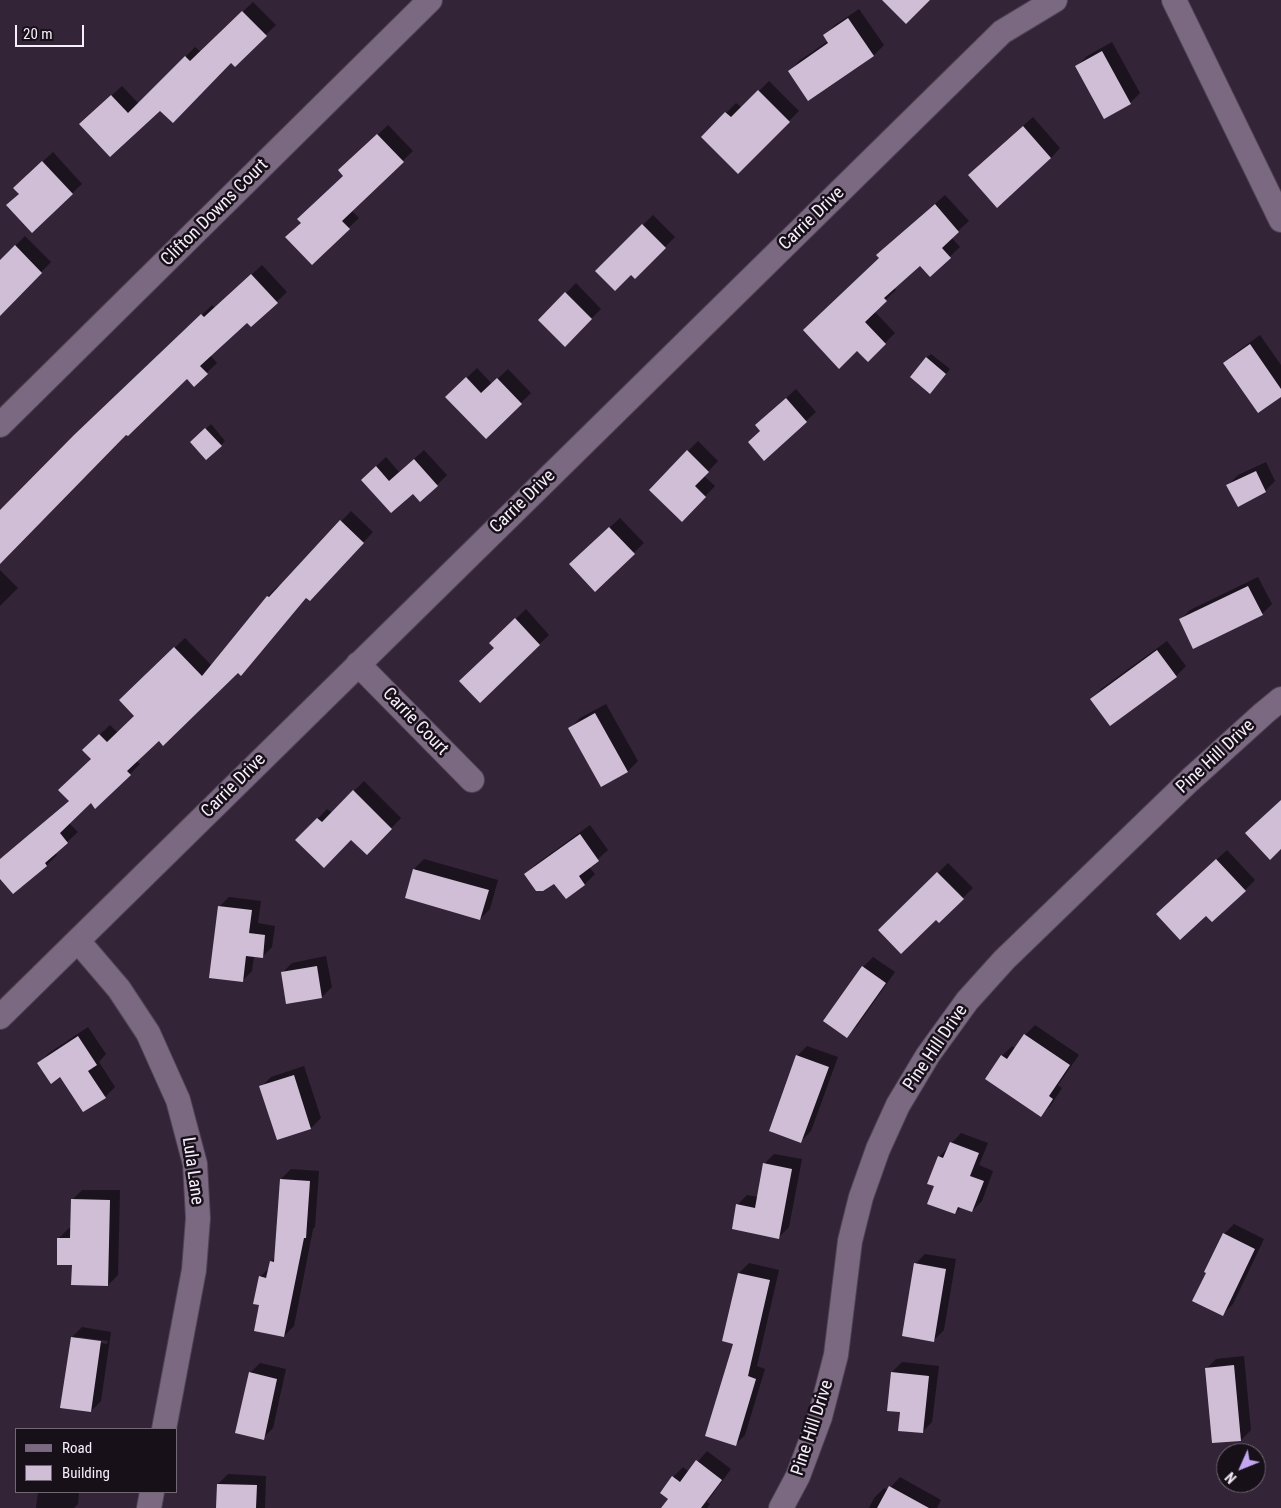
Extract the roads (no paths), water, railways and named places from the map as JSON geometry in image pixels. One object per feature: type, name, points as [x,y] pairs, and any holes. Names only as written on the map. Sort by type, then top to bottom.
[{"type":"street","name":"Clifton Downs Court","points":[[0,425],[430,0]]},
{"type":"street","name":"Carrie Drive","points":[[0,1016],[1002,32],[1055,0]]},
{"type":"street","points":[[1174,0],[1281,220]]},
{"type":"street","name":"Carrie Court","points":[[358,664],[472,780]]},
{"type":"street","name":"Pine Hill Drive","points":[[781,1508],[798,1476],[820,1417],[836,1355],[850,1241],[864,1189],[878,1149],[898,1105],[928,1055],[967,1001],[1004,960],[1190,780],[1264,712],[1281,699]]},
{"type":"street","name":"Lula Lane","points":[[78,940],[120,989],[148,1033],[178,1100],[195,1164],[198,1218],[194,1270],[164,1428]]},
{"type":"street","points":[[149,1508],[152,1493]]}]
